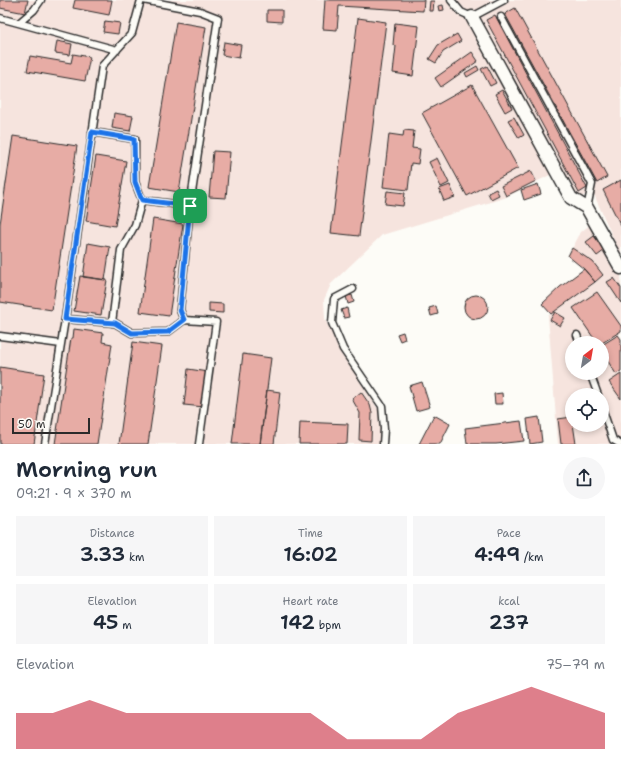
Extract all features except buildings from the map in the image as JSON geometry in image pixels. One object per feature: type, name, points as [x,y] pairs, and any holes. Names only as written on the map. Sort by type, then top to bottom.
[{"type":"street","points":[[472,17],[571,198],[587,208],[621,268]]},
{"type":"lane","points":[[20,22],[34,10],[41,0]]},
{"type":"lane","points":[[45,444],[102,66],[132,33],[142,0],[200,11],[218,18],[190,206],[180,310],[184,320]]},
{"type":"lane","points":[[451,0],[461,12],[472,17],[504,0]]},
{"type":"lane","points":[[501,17],[592,184],[587,208]]},
{"type":"lane","points":[[0,18],[20,22],[117,50]]},
{"type":"lane","points":[[92,132],[134,139],[135,182],[142,200],[135,225],[121,250],[112,323]]},
{"type":"lane","points":[[142,200],[190,206]]},
{"type":"lane","points":[[353,289],[334,299],[332,323],[343,349],[382,406],[384,429],[383,444]]},
{"type":"lane","points":[[65,319],[112,323],[132,333],[168,332],[184,320],[216,322],[199,444]]},
{"type":"lane","points":[[0,336],[61,344]]},
{"type":"lane","points":[[609,428],[613,440],[620,444]]},
{"type":"shaded area","points":[[0,0],[621,0],[621,256],[592,190],[572,204],[552,174],[504,198],[382,235],[331,284],[324,300],[325,319],[341,352],[378,409],[381,427],[379,444],[0,444]]},
{"type":"shaded area","points":[[591,224],[621,274],[621,333],[619,334],[621,337],[621,444],[558,444],[548,316],[595,282],[584,269],[568,256],[581,232]]},
{"type":"route","points":[[92,132],[134,139],[135,182],[142,200],[190,206],[180,310],[184,320],[168,332],[132,333],[115,323],[65,319],[92,132]]}]
